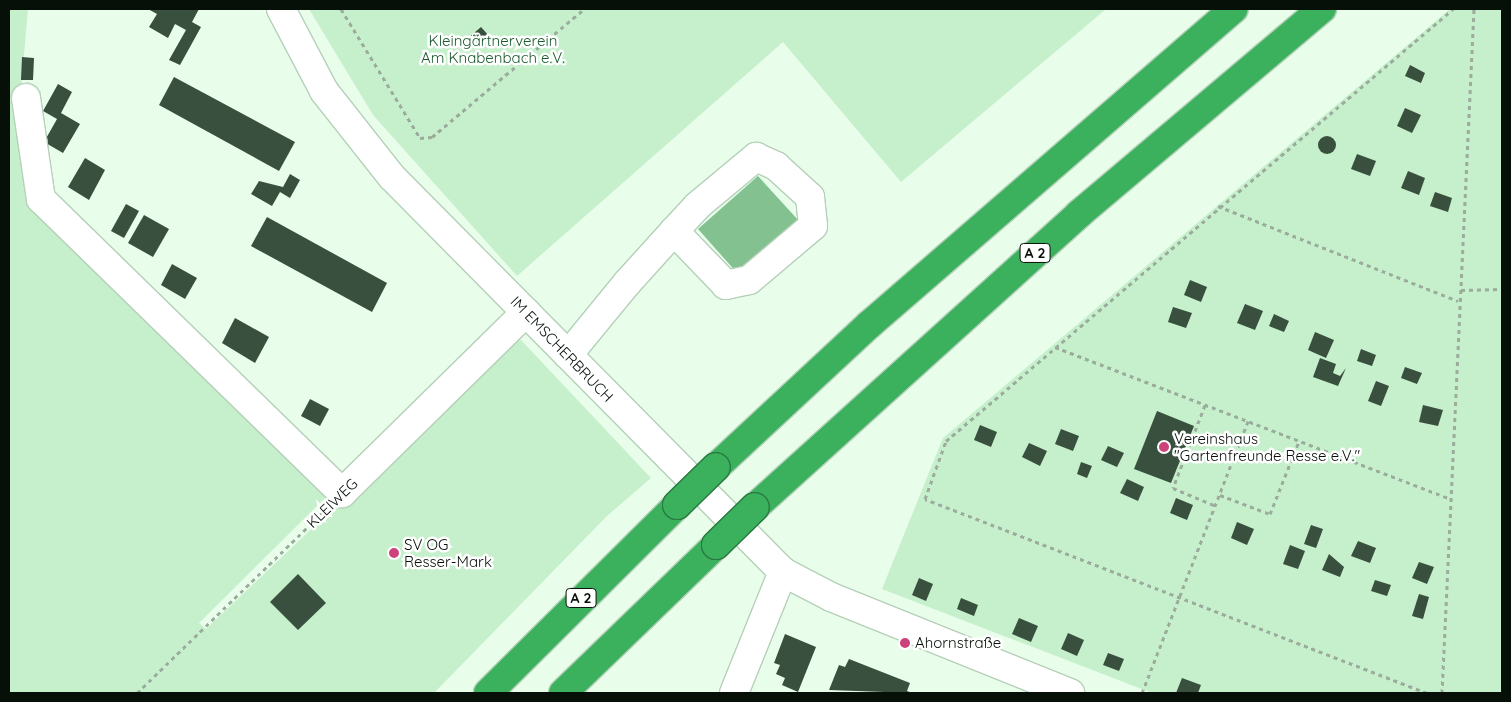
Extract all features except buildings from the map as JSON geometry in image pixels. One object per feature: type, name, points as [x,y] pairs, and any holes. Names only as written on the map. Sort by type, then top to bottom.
[{"type":"highway","name":"A 2","points":[[488,693],[716,467],[885,311],[1234,9]]},
{"type":"highway","name":"A 2","points":[[563,693],[755,507],[1079,214],[1322,9]]},
{"type":"street","name":"IM EMSCHERBRUCH","points":[[281,9],[324,91],[392,177],[783,572]]},
{"type":"street","points":[[26,98],[41,199],[342,493]]},
{"type":"street","points":[[568,356],[674,231],[756,156],[776,166],[810,197],[813,226],[749,280],[726,285],[674,231]]},
{"type":"street","name":"KLEIWEG","points":[[342,493],[526,312]]},
{"type":"street","points":[[734,693],[783,572],[831,597],[1070,693]]},
{"type":"path","points":[[341,9],[420,138],[432,137],[584,9]]},
{"type":"path","points":[[1428,693],[1180,599],[925,499],[946,441],[1218,206],[1453,9]]},
{"type":"path","points":[[1442,693],[1458,301],[1461,290],[1474,9]]},
{"type":"path","points":[[1218,206],[1458,301]]},
{"type":"path","points":[[1461,290],[1502,290]]},
{"type":"path","points":[[1055,347],[1450,499]]},
{"type":"path","points":[[1205,405],[1173,488],[1216,506]]},
{"type":"path","points":[[1142,693],[1248,421]]},
{"type":"path","points":[[1220,495],[1270,514],[1299,441]]},
{"type":"path","name":"KLEIWEG","points":[[137,693],[342,493]]},
{"type":"green space","points":[[9,9],[28,9],[21,89],[38,211],[325,482],[326,497],[199,623],[206,629],[505,345],[521,340],[651,478],[607,516],[434,693],[9,693]]},
{"type":"green space","name":"Kleingärtnerverein Am Knabenbach e.V.","points":[[309,9],[1106,9],[901,182],[783,42],[517,276],[373,115]]},
{"type":"green space","points":[[1450,9],[1502,9],[1502,693],[1152,693],[882,589],[943,438]]},
{"type":"shaded area","points":[[758,176],[799,221],[738,274],[698,229]]},
{"type":"place","name":"Vereinshaus \"Gartenfreunde Resse e.V.\"","points":[[1164,447]]},
{"type":"place","name":"SV OG Resser-Mark","points":[[394,553]]},
{"type":"place","name":"Ahornstraße","points":[[905,643]]}]
